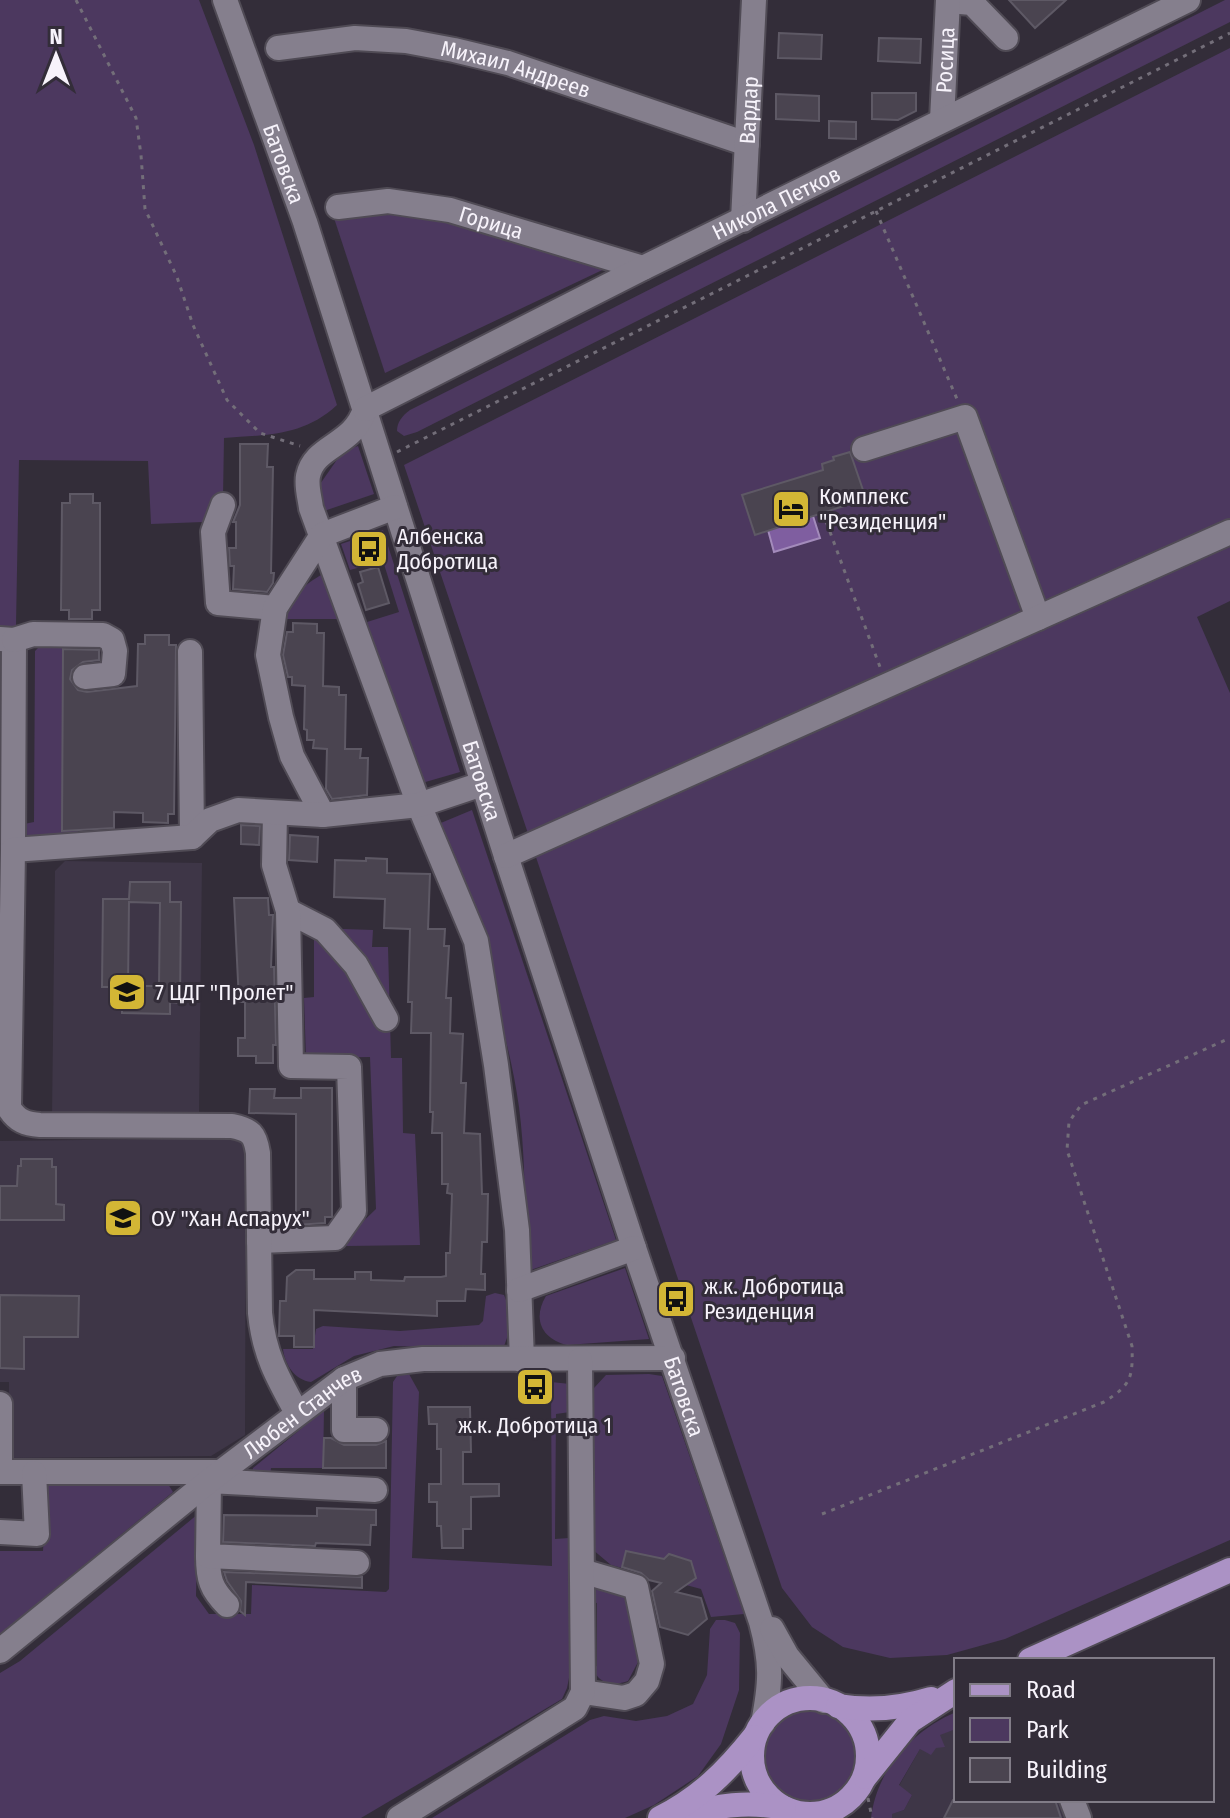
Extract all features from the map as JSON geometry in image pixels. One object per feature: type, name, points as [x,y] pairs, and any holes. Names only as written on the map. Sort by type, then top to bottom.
[{"type":"main road","points":[[1034,1658],[1230,1570]]},
{"type":"main road","points":[[660,1818],[690,1801],[717,1780],[775,1710],[790,1702],[807,1699],[862,1710],[895,1709],[954,1692]]},
{"type":"main road","points":[[677,1818],[711,1807],[741,1803],[797,1813],[816,1814],[831,1810],[845,1802],[910,1721],[954,1692]]},
{"type":"main road","points":[[831,1703],[851,1716],[865,1737],[868,1754],[851,1818]]},
{"type":"main road","points":[[761,1727],[752,1753],[755,1775],[766,1794],[797,1813]]},
{"type":"street","name":"Батовска","points":[[225,0],[305,222],[482,784],[634,1248],[742,1561],[769,1655],[770,1684],[761,1727]]},
{"type":"street","name":"Вардар","points":[[743,220],[754,0]]},
{"type":"street","points":[[948,0],[972,3],[1006,38]]},
{"type":"street","name":"Росица","points":[[942,120],[948,0]]},
{"type":"street","name":"Никола Петков","points":[[365,409],[643,268],[1188,0]]},
{"type":"street","name":"Михаил Андреев","points":[[278,48],[355,38],[406,41],[454,50],[508,63],[747,144]]},
{"type":"street","name":"Горица","points":[[338,207],[388,201],[450,210],[643,268]]},
{"type":"street","points":[[350,361],[361,373],[375,381],[406,388]]},
{"type":"street","points":[[365,409],[358,427],[322,453],[313,464],[307,478],[311,508],[419,805],[476,941],[517,1230],[522,1360]]},
{"type":"street","points":[[864,449],[965,417],[1038,618]]},
{"type":"street","points":[[223,505],[213,532],[218,603],[275,608]]},
{"type":"street","points":[[323,815],[292,756],[281,717],[268,655],[275,608],[322,535],[395,507]]},
{"type":"street","points":[[506,856],[1230,532]]},
{"type":"street","points":[[85,677],[113,674],[115,651],[112,640],[103,635],[33,634],[7,640],[13,850],[6,953],[5,1108],[26,1124],[232,1126],[247,1129],[255,1136],[263,1339],[270,1365],[297,1413]]},
{"type":"street","points":[[190,652],[192,837]]},
{"type":"street","points":[[13,850],[192,837],[210,820],[238,810],[323,815],[419,805],[482,784]]},
{"type":"street","points":[[259,1241],[335,1238],[354,1211],[349,1067],[291,1066],[288,911],[274,865],[275,813]]},
{"type":"street","points":[[288,911],[325,930],[356,965],[386,1019]]},
{"type":"street","points":[[519,1290],[634,1248]]},
{"type":"street","name":"Любен Станчев","points":[[0,1651],[215,1476],[344,1379],[380,1364],[423,1359],[673,1358]]},
{"type":"street","points":[[399,1818],[575,1708],[583,1692],[580,1360]]},
{"type":"street","points":[[344,1379],[344,1430],[376,1430]]},
{"type":"street","points":[[0,1404],[0,1472],[215,1476],[375,1490]]},
{"type":"street","points":[[0,1532],[37,1534],[34,1473]]},
{"type":"street","points":[[215,1476],[208,1579],[213,1591],[227,1605]]},
{"type":"street","points":[[208,1556],[357,1563]]},
{"type":"street","name":"Батовска","points":[[742,1561],[787,1656],[831,1703]]},
{"type":"street","points":[[582,1571],[636,1587],[652,1664],[647,1681],[636,1694],[624,1698],[583,1692]]},
{"type":"path","points":[[76,0],[136,118],[145,209],[177,277],[193,325],[227,400],[260,433],[322,453]]},
{"type":"path","points":[[380,460],[1230,33]]},
{"type":"path","points":[[876,211],[965,417]]},
{"type":"path","points":[[823,513],[887,686]]},
{"type":"path","points":[[822,1514],[1104,1402],[1125,1388],[1133,1371],[1132,1346],[1067,1150],[1069,1122],[1081,1105],[1230,1038]]},
{"type":"shaded area","points":[[813,516],[820,538],[774,552],[768,530]]},
{"type":"shaded area","name":"7 ЦДГ \"Пролет\"","points":[[65,861],[202,863],[199,1112],[52,1115],[55,871]]},
{"type":"shaded area","points":[[246,1138],[245,1435],[211,1456],[9,1458],[9,1382],[0,1382],[0,1141]]},
{"type":"shaded area","points":[[954,1730],[954,1802],[1083,1802],[1088,1818],[892,1818],[891,1814],[904,1810],[912,1795],[899,1786],[920,1749],[940,1734]]},
{"type":"green space","points":[[0,0],[199,0],[254,145],[337,405],[298,428],[224,438],[223,497],[203,522],[151,524],[148,461],[19,460],[16,626],[0,626]]},
{"type":"green space","points":[[1230,0],[1230,22],[417,432],[404,436],[397,431],[400,419],[410,410]]},
{"type":"green space","points":[[1230,48],[1230,601],[1197,617],[1230,693],[1230,1540],[1005,1639],[947,1655],[890,1658],[843,1647],[812,1627],[782,1588],[404,465]]},
{"type":"green space","points":[[412,212],[615,264],[385,373],[334,218],[362,213]]},
{"type":"green space","points":[[358,446],[374,494],[324,511],[318,487],[343,451]]},
{"type":"green space","points":[[383,530],[460,772],[422,783],[367,622],[399,612],[383,561],[350,570],[341,544]]},
{"type":"green space","points":[[323,574],[340,619],[285,619],[299,592]]},
{"type":"green space","points":[[38,648],[63,648],[62,831],[78,831],[76,840],[38,840],[23,833],[24,824],[34,822],[35,651]]},
{"type":"green space","points":[[472,810],[616,1240],[525,1272],[523,1148],[513,1071],[484,964],[436,825]]},
{"type":"green space","points":[[314,928],[373,930],[372,947],[388,947],[391,1058],[402,1058],[403,1133],[415,1134],[420,1245],[346,1246],[347,1237],[376,1209],[370,1057],[306,1058],[304,998],[314,997]]},
{"type":"green space","points":[[625,1268],[649,1339],[567,1345],[546,1333],[540,1313],[546,1296]]},
{"type":"green space","points":[[495,1293],[504,1295],[506,1300],[508,1335],[503,1349],[394,1346],[354,1356],[311,1382],[296,1375],[284,1355],[283,1349],[313,1349],[316,1329],[323,1326],[400,1331],[479,1325],[483,1321],[486,1296]]},
{"type":"green space","points":[[409,1374],[419,1392],[412,1558],[552,1566],[551,1382],[570,1384],[570,1412],[556,1414],[555,1539],[569,1538],[569,1678],[562,1699],[361,1818],[0,1818],[0,1673],[20,1661],[198,1514],[196,1596],[209,1614],[251,1614],[252,1585],[386,1592],[389,1589],[393,1382],[397,1376]]},
{"type":"green space","points":[[606,1375],[662,1376],[744,1614],[711,1617],[701,1589],[611,1565],[592,1549],[594,1388]]},
{"type":"green space","points":[[324,1410],[323,1468],[271,1468],[270,1477],[252,1473],[253,1468]]},
{"type":"green space","points":[[158,1480],[168,1484],[173,1492],[0,1634],[0,1551],[43,1551],[47,1485]]},
{"type":"green space","points":[[600,1587],[622,1594],[626,1602],[638,1662],[628,1681],[622,1683],[611,1684],[602,1680],[592,1667],[597,1666],[597,1603],[589,1602],[590,1594]]},
{"type":"green space","points":[[716,1620],[735,1623],[740,1633],[739,1690],[721,1744],[698,1776],[654,1805],[625,1818],[432,1818],[590,1720],[604,1716],[636,1721],[667,1716],[693,1704],[707,1675],[710,1629]]},
{"type":"green space","points":[[810,1707],[829,1711],[845,1721],[855,1737],[859,1756],[855,1775],[845,1791],[829,1801],[810,1805],[791,1801],[775,1791],[765,1775],[761,1756],[765,1737],[775,1721],[791,1711]]},
{"type":"green space","points":[[954,1713],[954,1730],[940,1735],[945,1747],[936,1748],[931,1755],[920,1749],[899,1785],[912,1795],[904,1810],[892,1814],[892,1818],[871,1818],[881,1783],[889,1768],[911,1741]]},
{"type":"building","points":[[1009,0],[1066,0],[1035,28]]},
{"type":"building","points":[[779,33],[822,35],[821,59],[778,58]]},
{"type":"building","points":[[879,38],[921,39],[920,63],[878,61]]},
{"type":"building","points":[[872,93],[916,93],[916,111],[898,120],[872,119]]},
{"type":"building","points":[[776,94],[819,96],[819,121],[776,119]]},
{"type":"building","points":[[829,121],[856,122],[856,139],[829,138]]},
{"type":"building","points":[[240,444],[268,444],[267,467],[273,467],[271,573],[274,573],[273,583],[267,592],[233,589],[234,566],[230,566],[229,548],[236,548],[236,522],[233,522],[240,505]]},
{"type":"building","name":"Комплекс \"Резиденция\"","points":[[850,452],[863,490],[847,495],[850,504],[755,535],[742,495],[823,470],[822,464]]},
{"type":"building","points":[[70,494],[93,494],[93,503],[100,503],[100,610],[92,610],[92,619],[69,619],[69,610],[61,610],[62,503],[70,503]]},
{"type":"building","points":[[378,567],[389,603],[366,610],[358,584],[363,582],[360,572]]},
{"type":"building","points":[[293,623],[317,624],[317,633],[324,633],[323,686],[339,687],[339,695],[346,695],[345,749],[361,749],[360,758],[368,758],[367,795],[332,799],[326,789],[327,749],[313,748],[314,740],[307,740],[307,730],[304,729],[305,686],[292,685],[283,655],[287,632],[293,632]]},
{"type":"building","points":[[145,635],[169,635],[169,645],[176,645],[174,814],[168,814],[168,823],[143,822],[143,813],[114,812],[114,828],[62,831],[63,649],[99,650],[99,660],[83,662],[72,670],[70,679],[78,690],[87,692],[137,686],[138,644],[145,644]]},
{"type":"building","points":[[241,825],[260,826],[259,845],[241,844]]},
{"type":"building","points":[[290,835],[318,837],[317,862],[289,860]]},
{"type":"building","points":[[366,858],[387,859],[387,873],[430,874],[428,929],[445,929],[444,946],[449,946],[446,998],[451,998],[450,1033],[463,1034],[461,1083],[466,1083],[464,1133],[480,1134],[482,1194],[488,1194],[487,1242],[482,1242],[481,1274],[485,1274],[485,1290],[466,1289],[465,1301],[437,1301],[437,1316],[314,1310],[314,1347],[294,1347],[294,1336],[279,1336],[280,1301],[286,1301],[287,1277],[296,1270],[314,1270],[314,1279],[355,1279],[355,1272],[371,1272],[371,1280],[404,1281],[405,1277],[441,1277],[446,1276],[446,1253],[450,1253],[452,1194],[447,1193],[448,1184],[442,1184],[442,1133],[432,1133],[433,1112],[430,1112],[431,1033],[411,1033],[412,1002],[408,1002],[410,929],[384,928],[385,899],[334,897],[335,860],[366,861]]},
{"type":"building","points":[[130,882],[170,882],[170,902],[181,902],[180,1003],[170,1002],[170,1014],[122,1013],[122,987],[102,987],[103,899],[129,899]],"holes":[[[129,902],[160,903],[159,986],[128,986]]]},
{"type":"building","points":[[234,898],[268,898],[269,915],[273,915],[271,967],[274,967],[276,1045],[273,1045],[273,1063],[256,1063],[256,1056],[238,1056],[238,1038],[245,1038],[245,1002],[239,1002]]},
{"type":"building","points":[[301,1088],[332,1088],[332,1217],[325,1217],[325,1223],[296,1225],[296,1114],[249,1113],[250,1089],[275,1089],[274,1098],[301,1098]]},
{"type":"building","points":[[21,1159],[52,1159],[52,1167],[56,1167],[56,1204],[64,1205],[64,1220],[0,1220],[0,1186],[17,1186]]},
{"type":"building","points":[[0,1295],[79,1296],[78,1337],[24,1337],[24,1369],[0,1368]]},
{"type":"building","points":[[428,1407],[470,1407],[471,1452],[463,1452],[463,1484],[499,1484],[499,1496],[471,1497],[471,1529],[463,1529],[463,1548],[442,1548],[441,1526],[437,1526],[437,1502],[429,1502],[429,1484],[441,1484],[441,1449],[437,1449],[437,1424],[429,1424]]},
{"type":"building","points":[[324,1438],[344,1445],[376,1445],[386,1441],[386,1468],[323,1468]]},
{"type":"building","points":[[317,1508],[376,1510],[376,1525],[371,1525],[370,1545],[223,1542],[224,1515],[317,1516]]},
{"type":"building","points":[[626,1551],[664,1559],[669,1554],[691,1561],[696,1578],[676,1592],[701,1598],[707,1619],[688,1635],[660,1627],[652,1591],[661,1583],[622,1567]]},
{"type":"building","points":[[224,1572],[362,1577],[362,1588],[246,1582],[245,1615],[240,1611],[241,1601]]},
{"type":"building","points":[[954,1800],[1056,1802],[1061,1818],[944,1818]]},
{"type":"place","name":"Комплекс \"Резиденция\"","points":[[791,509]]},
{"type":"place","name":"Албенска Добротица","points":[[369,549]]},
{"type":"place","name":"7 ЦДГ \"Пролет\"","points":[[127,992]]},
{"type":"place","name":"ОУ \"Хан Аспарух\"","points":[[123,1218]]},
{"type":"place","name":"ж.к. Добротица Резиденция","points":[[676,1299]]},
{"type":"place","name":"ж.к. Добротица 1","points":[[535,1387]]}]
